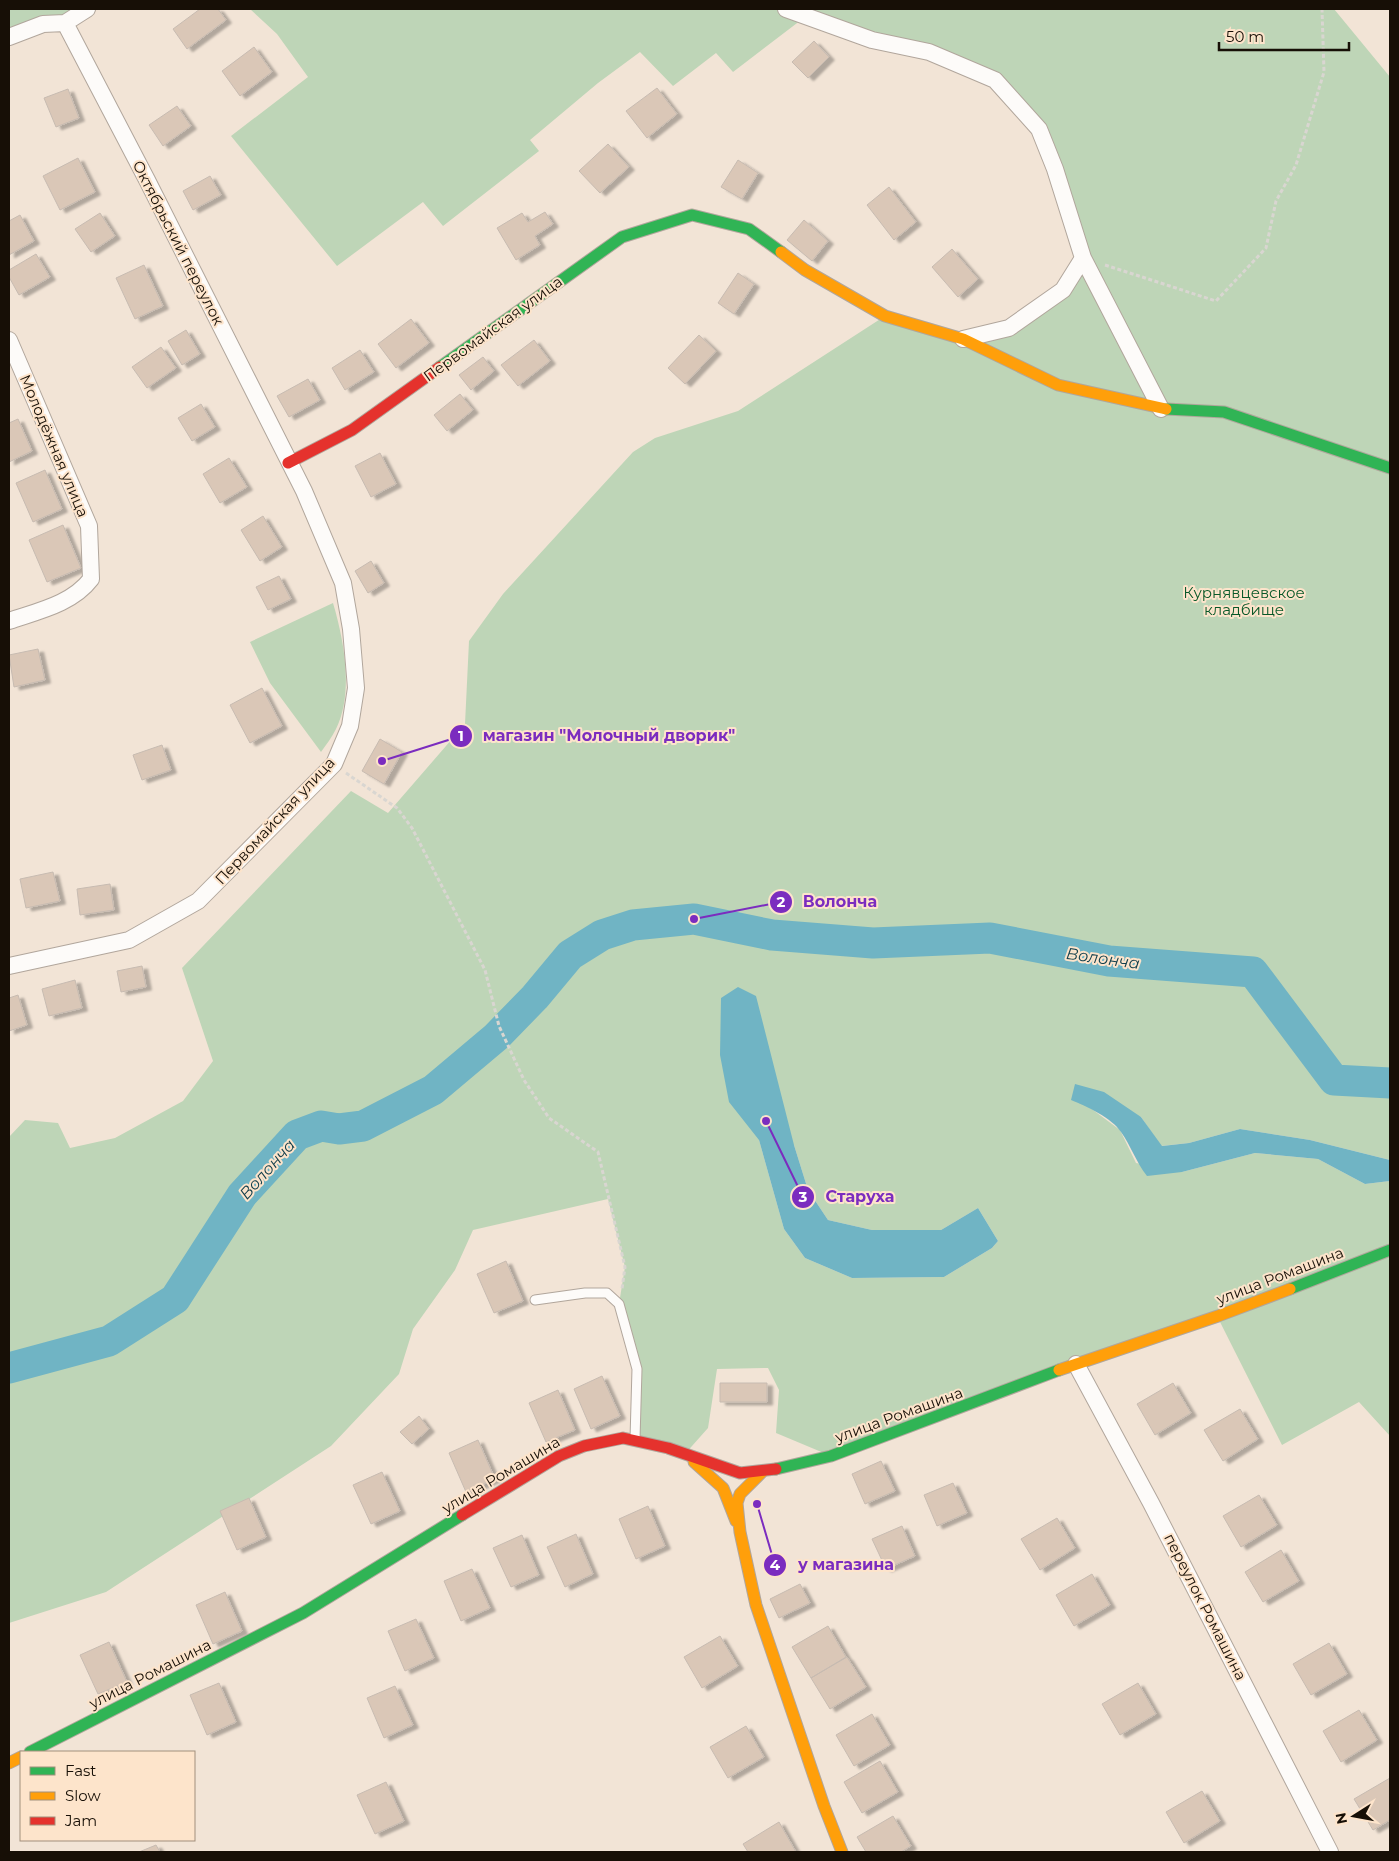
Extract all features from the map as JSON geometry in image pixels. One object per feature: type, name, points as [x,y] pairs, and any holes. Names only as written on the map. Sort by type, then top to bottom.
[{"type":"street","points":[[9,37],[43,24],[65,23],[87,9]]},
{"type":"street","points":[[786,9],[872,40],[929,52],[995,80],[1039,129],[1055,169],[1083,258],[1162,409]]},
{"type":"street","name":"Октябрьский переулок","points":[[65,23],[152,188],[288,463]]},
{"type":"street","name":"Первомайская улица","points":[[9,966],[129,940],[198,902],[334,764],[350,726],[356,688],[351,630],[343,583],[304,490],[288,463],[352,430],[622,237],[692,215],[749,229],[805,270],[885,316],[963,339],[1009,328],[1063,290],[1083,258]]},
{"type":"street","points":[[963,339],[1058,384],[1162,409],[1224,412],[1390,468]]},
{"type":"street","name":"Молодёжная улица","points":[[9,340],[89,526],[91,579],[82,591],[62,602],[9,621]]},
{"type":"street","name":"улица Ромашина","points":[[32,1751],[303,1613],[559,1456],[606,1440],[635,1439],[740,1473],[762,1472],[831,1456],[1076,1364],[1218,1316],[1390,1250]]},
{"type":"street","name":"переулок Ромашина","points":[[1076,1364],[1152,1503],[1330,1852]]},
{"type":"street","points":[[684,1455],[705,1470],[723,1488],[740,1532]]},
{"type":"street","points":[[762,1472],[740,1494],[737,1504],[740,1532],[756,1605],[824,1806],[842,1852]]},
{"type":"lane","points":[[535,1300],[585,1293],[607,1293],[619,1304],[637,1369],[635,1439]]},
{"type":"path","points":[[1083,258],[1216,301],[1266,248],[1276,201],[1296,165],[1324,72],[1322,9]]},
{"type":"path","points":[[334,764],[397,808],[412,828],[485,970],[498,1026],[507,1040],[524,1080],[549,1118],[598,1152],[625,1267],[619,1304]]},
{"type":"green space","points":[[9,9],[87,9],[9,37]]},
{"type":"green space","name":"Курнявцевское кладбище","points":[[250,9],[1334,9],[1390,77],[1390,1160],[1310,1140],[1240,1129],[1189,1143],[1161,1146],[1141,1117],[1089,1107],[1120,1130],[1136,1163],[1182,1172],[1255,1153],[1318,1159],[1365,1184],[1390,1181],[1390,1436],[1359,1402],[1282,1445],[1217,1316],[831,1456],[776,1433],[779,1390],[768,1368],[717,1369],[708,1428],[684,1455],[635,1439],[637,1369],[619,1304],[625,1267],[608,1199],[473,1230],[455,1270],[413,1329],[399,1374],[331,1446],[106,1592],[9,1623],[9,1137],[25,1120],[58,1123],[70,1148],[115,1138],[183,1101],[213,1061],[182,968],[351,791],[388,813],[465,724],[469,641],[503,594],[633,452],[655,438],[738,411],[885,316],[963,339],[1009,328],[1063,290],[1083,258],[1039,129],[995,80],[805,17],[733,72],[716,53],[673,86],[640,52],[598,83],[530,140],[539,151],[443,226],[423,202],[337,266],[231,136],[308,77],[277,34]],"holes":[[[759,1140],[794,1145],[808,1190],[828,1220],[872,1230],[941,1230],[978,1208],[998,1241],[992,1248],[944,1277],[852,1278],[805,1258],[784,1229]]]},
{"type":"green space","points":[[333,603],[344,650],[345,699],[336,729],[321,752],[270,683],[250,642]]},
{"type":"water","points":[[738,987],[756,996],[794,1145],[808,1190],[828,1220],[872,1230],[941,1230],[978,1208],[998,1241],[992,1248],[944,1277],[852,1278],[805,1258],[784,1229],[759,1140],[729,1102],[720,1055],[721,998]]},
{"type":"water","points":[[1075,1084],[1104,1092],[1141,1117],[1162,1146],[1189,1143],[1240,1129],[1310,1140],[1390,1160],[1390,1181],[1365,1184],[1318,1159],[1255,1153],[1182,1172],[1147,1176],[1125,1137],[1112,1122],[1071,1100]]},
{"type":"building","points":[[200,9],[218,9],[226,20],[187,49],[173,29]]},
{"type":"building","points":[[814,41],[829,57],[808,78],[792,62]]},
{"type":"building","points":[[254,47],[272,72],[240,96],[222,71]]},
{"type":"building","points":[[657,88],[677,114],[647,138],[626,111]]},
{"type":"building","points":[[68,89],[79,118],[56,127],[44,98]]},
{"type":"building","points":[[177,106],[191,126],[163,146],[149,125]]},
{"type":"building","points":[[608,144],[629,167],[600,193],[579,171]]},
{"type":"building","points":[[78,158],[95,192],[60,210],[43,176]]},
{"type":"building","points":[[738,160],[758,173],[742,199],[721,187]]},
{"type":"building","points":[[210,176],[221,195],[193,210],[183,191]]},
{"type":"building","points":[[889,187],[916,222],[894,240],[867,205]]},
{"type":"building","points":[[545,212],[553,224],[535,236],[540,245],[516,260],[497,228],[522,213],[528,222]]},
{"type":"building","points":[[100,213],[115,236],[91,252],[75,229]]},
{"type":"building","points":[[20,215],[34,241],[9,255],[9,221]]},
{"type":"building","points":[[804,220],[828,241],[812,261],[787,240]]},
{"type":"building","points":[[952,249],[978,279],[958,297],[932,267]]},
{"type":"building","points":[[36,254],[50,277],[19,295],[9,277],[9,270]]},
{"type":"building","points":[[144,265],[163,306],[135,319],[116,278]]},
{"type":"building","points":[[738,273],[754,284],[734,314],[718,303]]},
{"type":"building","points":[[411,319],[429,343],[396,368],[378,344]]},
{"type":"building","points":[[186,330],[200,354],[182,365],[168,341]]},
{"type":"building","points":[[699,335],[716,351],[685,384],[668,368]]},
{"type":"building","points":[[534,340],[550,361],[518,386],[501,365]]},
{"type":"building","points":[[161,347],[176,368],[147,388],[132,367]]},
{"type":"building","points":[[360,350],[374,372],[345,390],[332,368]]},
{"type":"building","points":[[483,357],[494,371],[471,390],[459,375]]},
{"type":"building","points":[[308,379],[320,400],[289,417],[277,396]]},
{"type":"building","points":[[460,394],[473,410],[447,431],[434,415]]},
{"type":"building","points":[[201,404],[215,427],[192,441],[178,418]]},
{"type":"building","points":[[18,419],[32,451],[9,462],[9,423]]},
{"type":"building","points":[[380,453],[396,484],[371,497],[355,466]]},
{"type":"building","points":[[229,458],[247,487],[220,503],[203,474]]},
{"type":"building","points":[[45,470],[62,509],[33,522],[16,483]]},
{"type":"building","points":[[263,516],[282,547],[260,561],[241,530]]},
{"type":"building","points":[[63,525],[81,568],[47,582],[29,540]]},
{"type":"building","points":[[371,561],[384,583],[368,593],[355,571]]},
{"type":"building","points":[[279,576],[291,599],[268,610],[256,587]]},
{"type":"building","points":[[38,649],[45,680],[14,687],[9,655]]},
{"type":"building","points":[[262,688],[282,726],[250,743],[230,705]]},
{"type":"building","points":[[380,739],[402,752],[384,784],[362,771]]},
{"type":"building","points":[[162,745],[171,770],[142,780],[133,755]]},
{"type":"building","points":[[53,872],[60,901],[26,908],[20,879]]},
{"type":"building","points":[[110,884],[114,910],[80,915],[77,889]]},
{"type":"building","points":[[142,966],[146,987],[121,992],[117,971]]},
{"type":"building","points":[[75,980],[82,1008],[49,1016],[42,989]]},
{"type":"building","points":[[18,995],[27,1025],[9,1031],[9,998]]},
{"type":"building","points":[[506,1261],[523,1301],[494,1313],[477,1274]]},
{"type":"building","points":[[602,1376],[620,1416],[591,1429],[574,1389]]},
{"type":"building","points":[[720,1383],[767,1383],[767,1402],[720,1402]]},
{"type":"building","points":[[1173,1383],[1191,1413],[1155,1435],[1137,1404]]},
{"type":"building","points":[[558,1390],[575,1430],[546,1442],[529,1403]]},
{"type":"building","points":[[1240,1409],[1258,1439],[1223,1461],[1204,1430]]},
{"type":"building","points":[[419,1416],[429,1429],[412,1444],[400,1432]]},
{"type":"building","points":[[478,1440],[495,1479],[466,1492],[449,1453]]},
{"type":"building","points":[[881,1461],[895,1491],[865,1504],[852,1474]]},
{"type":"building","points":[[382,1472],[400,1511],[371,1524],[353,1485]]},
{"type":"building","points":[[953,1483],[967,1513],[937,1526],[924,1495]]},
{"type":"building","points":[[1259,1495],[1277,1525],[1241,1547],[1223,1516]]},
{"type":"building","points":[[249,1498],[266,1537],[237,1550],[220,1511]]},
{"type":"building","points":[[648,1506],[665,1546],[636,1559],[619,1519]]},
{"type":"building","points":[[1057,1518],[1075,1548],[1040,1570],[1021,1539]]},
{"type":"building","points":[[902,1526],[915,1556],[886,1569],[872,1539]]},
{"type":"building","points":[[576,1534],[593,1574],[565,1587],[547,1547]]},
{"type":"building","points":[[522,1535],[539,1575],[511,1587],[493,1548]]},
{"type":"building","points":[[1281,1550],[1299,1581],[1263,1602],[1245,1572]]},
{"type":"building","points":[[472,1569],[490,1608],[461,1621],[444,1581]]},
{"type":"building","points":[[1092,1574],[1110,1605],[1074,1626],[1056,1595]]},
{"type":"building","points":[[800,1584],[810,1603],[779,1618],[770,1599]]},
{"type":"building","points":[[225,1592],[242,1631],[213,1644],[196,1605]]},
{"type":"building","points":[[416,1619],[434,1658],[405,1671],[388,1631]]},
{"type":"building","points":[[828,1626],[846,1657],[811,1678],[792,1647]]},
{"type":"building","points":[[720,1636],[738,1666],[702,1688],[684,1657]]},
{"type":"building","points":[[109,1642],[127,1682],[98,1694],[80,1655]]},
{"type":"building","points":[[1329,1643],[1347,1674],[1311,1695],[1293,1664]]},
{"type":"building","points":[[847,1657],[866,1687],[830,1709],[811,1678]]},
{"type":"building","points":[[219,1683],[236,1722],[207,1735],[190,1695]]},
{"type":"building","points":[[1138,1683],[1156,1714],[1120,1735],[1102,1704]]},
{"type":"building","points":[[395,1686],[413,1725],[384,1738],[367,1698]]},
{"type":"building","points":[[1359,1710],[1377,1740],[1341,1762],[1323,1731]]},
{"type":"building","points":[[872,1714],[890,1745],[854,1766],[836,1735]]},
{"type":"building","points":[[746,1726],[764,1757],[728,1778],[710,1747]]},
{"type":"building","points":[[880,1761],[898,1792],[862,1813],[844,1782]]},
{"type":"building","points":[[1390,1778],[1390,1820],[1373,1830],[1354,1799]]},
{"type":"building","points":[[386,1782],[404,1821],[375,1834],[357,1795]]},
{"type":"building","points":[[1202,1791],[1220,1821],[1184,1843],[1166,1812]]},
{"type":"building","points":[[893,1816],[911,1846],[901,1852],[866,1852],[857,1837]]},
{"type":"building","points":[[779,1822],[796,1852],[748,1852],[743,1844]]},
{"type":"building","points":[[156,1845],[160,1852],[139,1852]]},
{"type":"waterway","name":"Волонча","points":[[9,1368],[109,1341],[175,1299],[242,1195],[297,1135],[321,1126],[339,1129],[363,1126],[433,1090],[496,1037],[535,997],[570,955],[602,935],[633,925],[694,919],[772,935],[873,943],[990,938],[1109,961],[1253,972],[1334,1080],[1390,1083]]},
{"type":"traffic: fast","points":[[440,367],[622,237],[692,215],[749,229],[781,252]]},
{"type":"traffic: fast","points":[[1166,409],[1224,412],[1390,468]]},
{"type":"traffic: fast","points":[[1290,1289],[1390,1250]]},
{"type":"traffic: fast","points":[[776,1469],[831,1456],[1059,1370]]},
{"type":"traffic: fast","points":[[32,1751],[303,1613],[462,1515]]},
{"type":"traffic: slow","points":[[781,252],[805,270],[885,316],[963,339],[1058,385],[1166,409]]},
{"type":"traffic: slow","points":[[1059,1370],[1218,1316],[1290,1289]]},
{"type":"traffic: slow","points":[[694,1462],[723,1488],[736,1521]]},
{"type":"traffic: slow","points":[[762,1472],[740,1494],[737,1503],[740,1532],[756,1605],[824,1806],[842,1852]]},
{"type":"traffic: slow","points":[[9,1763],[20,1758]]},
{"type":"traffic: jam","points":[[288,463],[352,430],[440,367]]},
{"type":"traffic: jam","points":[[462,1515],[559,1456],[584,1446],[623,1438],[668,1448],[740,1473],[776,1469]]},
{"type":"place","name":"магазин \"Молочный дворик\"","points":[[382,761]]},
{"type":"place","name":"Волонча","points":[[694,919]]},
{"type":"place","name":"Старуха","points":[[766,1121]]},
{"type":"place","name":"у магазина","points":[[757,1504]]}]
